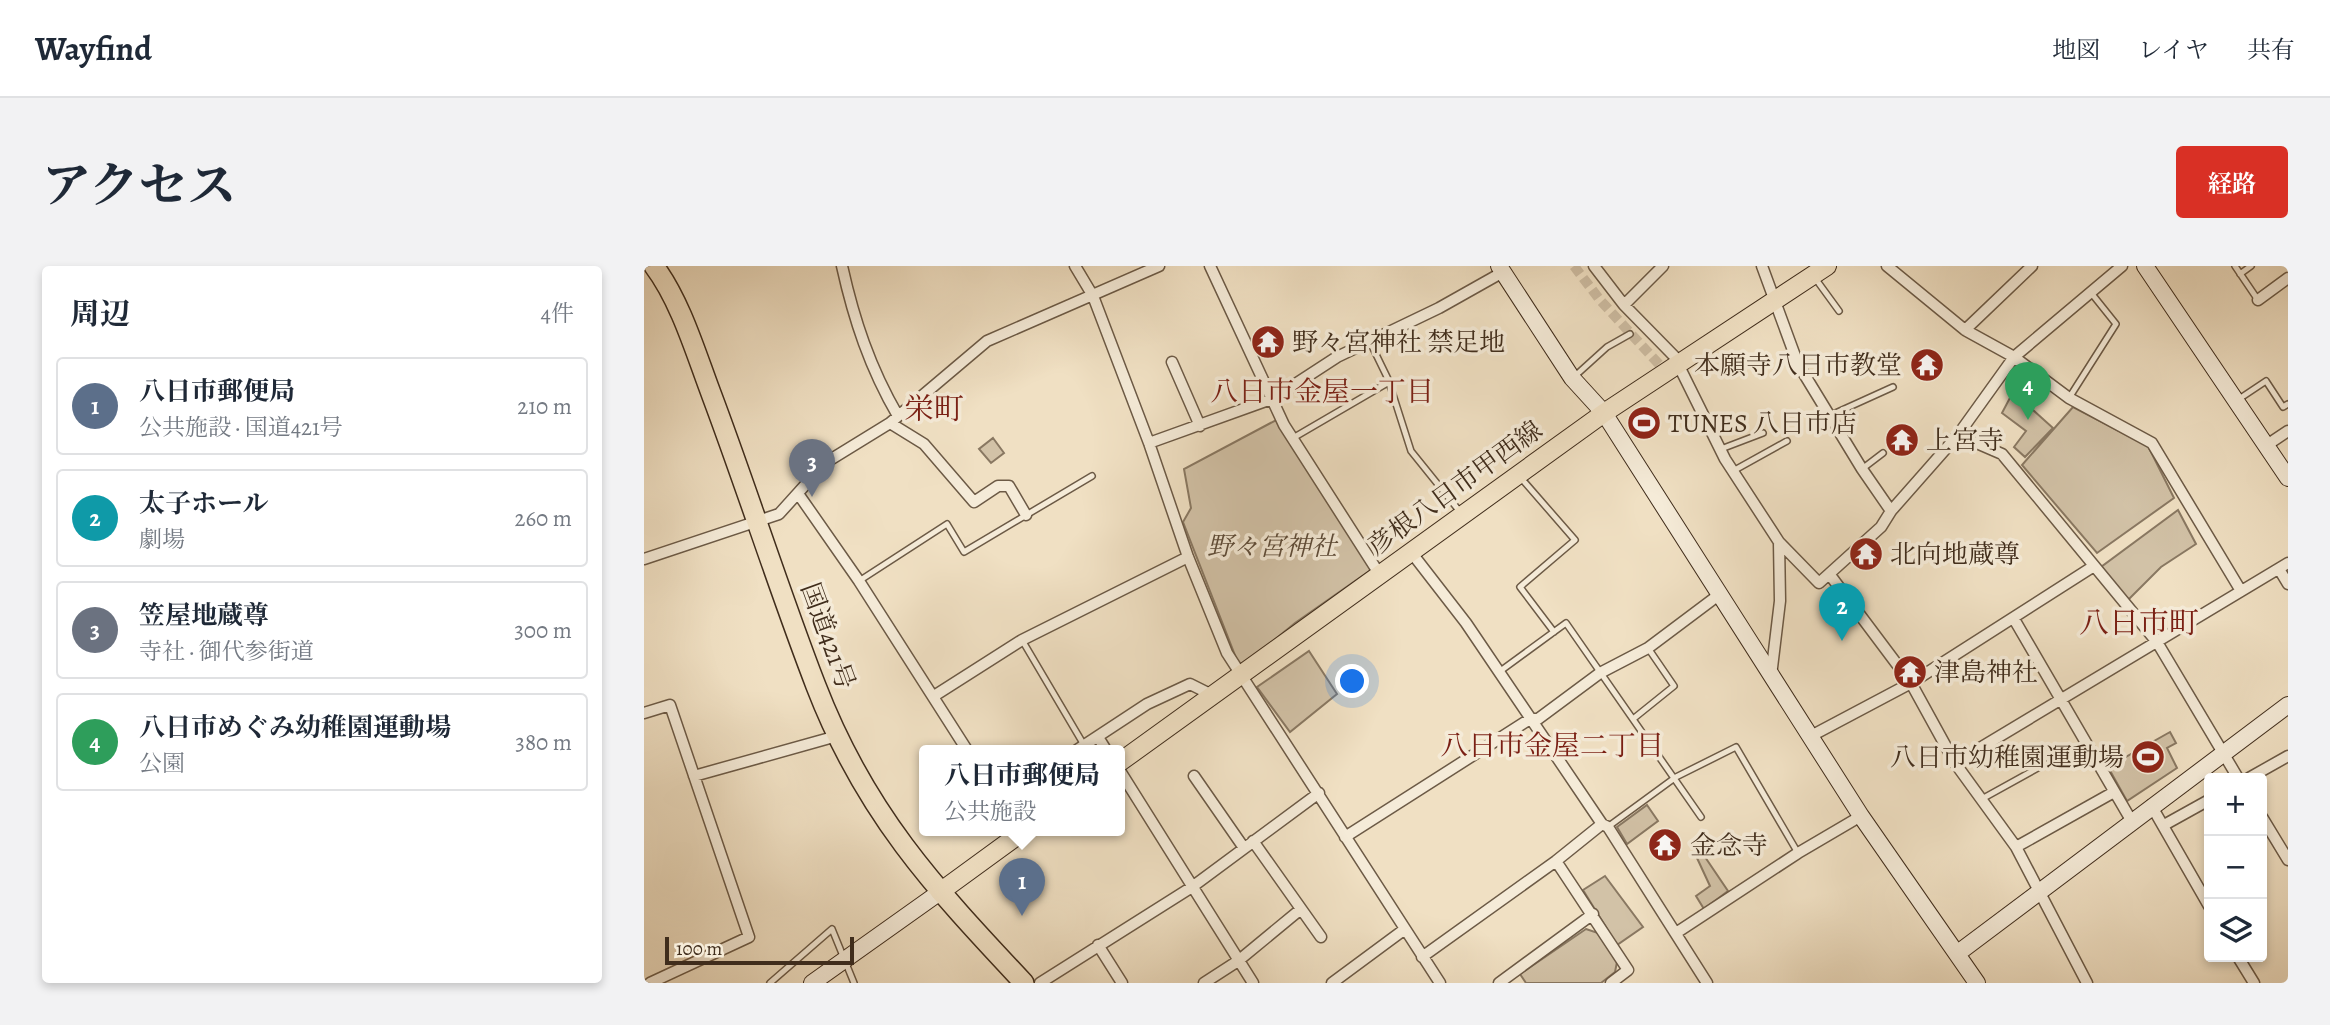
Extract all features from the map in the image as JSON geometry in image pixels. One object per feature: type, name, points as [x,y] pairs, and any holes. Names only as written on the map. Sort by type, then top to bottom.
[{"type":"highway","name":"国道421号","points":[[654,266],[670,293],[759,523],[816,686],[837,736],[890,830],[940,892],[1024,983]]},
{"type":"main road","name":"彦根八日市甲西線","points":[[1125,758],[1604,413],[1820,271]]},
{"type":"main road","points":[[940,892],[1014,836]]},
{"type":"street","points":[[842,266],[854,320],[894,420],[925,444],[974,502],[998,486],[1009,486],[1027,514]]},
{"type":"street","points":[[1075,266],[1093,296],[1149,443],[1188,557],[1227,653],[1440,983]]},
{"type":"street","points":[[644,559],[720,532],[759,523],[779,514],[799,495],[825,463],[894,420],[987,341],[1160,266]]},
{"type":"street","points":[[1210,266],[1293,438],[1380,575]]},
{"type":"street","points":[[1594,266],[1624,305],[1671,353],[1732,471],[1779,542],[1819,583],[1830,576],[1881,527],[1891,511],[1958,435],[2014,357],[2122,266]]},
{"type":"street","points":[[1624,305],[1665,266]]},
{"type":"street","points":[[1762,266],[1798,364],[1862,470],[1891,511]]},
{"type":"street","points":[[1887,266],[1965,330],[2014,357],[2069,398],[2152,443],[2241,591]]},
{"type":"street","points":[[1965,330],[2032,266]]},
{"type":"street","points":[[2145,266],[2288,478]]},
{"type":"street","points":[[1149,443],[1274,398],[1338,357],[1501,269],[1572,378],[1604,413],[1861,816],[1977,983]]},
{"type":"street","points":[[2258,300],[2288,278]]},
{"type":"street","points":[[1172,362],[1200,426]]},
{"type":"street","points":[[2267,445],[2288,431]]},
{"type":"street","points":[[1958,435],[2003,454],[2157,642],[2235,773]]},
{"type":"street","points":[[799,495],[859,581],[964,745]]},
{"type":"street","points":[[1771,676],[1780,601],[1779,542]]},
{"type":"street","points":[[1411,552],[1466,623],[1605,826],[1707,983]]},
{"type":"street","points":[[934,696],[1021,640],[1188,557]]},
{"type":"street","points":[[1811,737],[1911,683],[2094,566]]},
{"type":"street","points":[[1955,763],[2283,566],[2288,584]]},
{"type":"street","points":[[1830,576],[1911,683],[1955,763],[2015,847],[2087,983]]},
{"type":"street","points":[[1345,837],[1530,719],[1538,719],[1600,673],[1648,648],[1720,594]]},
{"type":"street","points":[[2014,619],[2131,820]]},
{"type":"street","points":[[1084,745],[1147,704],[1190,684],[1212,695]]},
{"type":"street","points":[[644,713],[670,705],[749,937],[650,983]]},
{"type":"street","points":[[1958,953],[2131,820],[2288,705]]},
{"type":"street","points":[[694,776],[837,736]]},
{"type":"street","points":[[1098,737],[1103,745]]},
{"type":"street","points":[[2258,773],[2288,756]]},
{"type":"street","points":[[1194,776],[1321,937]]},
{"type":"street","points":[[1125,779],[1253,983]]},
{"type":"street","points":[[2015,847],[2115,792]]},
{"type":"street","points":[[1040,983],[1192,887],[1319,793]]},
{"type":"street","points":[[2164,825],[2204,803]]},
{"type":"street","points":[[2151,805],[2205,899]]},
{"type":"street","points":[[1676,933],[1798,853],[1861,816]]},
{"type":"street","points":[[2267,825],[2288,860]]},
{"type":"street","points":[[1422,957],[1605,826]]},
{"type":"street","points":[[1556,861],[1629,970],[1611,983]]},
{"type":"street","points":[[812,983],[940,892]]},
{"type":"street","points":[[1204,983],[1238,961],[1301,909]]},
{"type":"street","points":[[1499,983],[1593,914]]},
{"type":"street","points":[[1332,983],[1405,929]]},
{"type":"street","points":[[1098,945],[1122,983]]},
{"type":"street","points":[[2241,962],[2254,983]]},
{"type":"lane","points":[[2235,266],[2258,300]]},
{"type":"lane","points":[[2240,274],[2251,266]]},
{"type":"lane","points":[[1820,271],[1839,311]]},
{"type":"lane","points":[[2069,398],[2116,324],[2092,294]]},
{"type":"lane","points":[[1572,378],[1608,348],[1630,334]]},
{"type":"lane","points":[[1370,342],[1389,382],[1411,451],[1463,515]]},
{"type":"lane","points":[[2236,401],[2266,381],[2283,407],[2288,404]]},
{"type":"lane","points":[[1293,438],[1389,382]]},
{"type":"lane","points":[[1829,416],[1893,387]]},
{"type":"lane","points":[[1721,449],[1763,433]]},
{"type":"lane","points":[[1732,471],[1787,440]]},
{"type":"lane","points":[[1862,470],[1883,453]]},
{"type":"lane","points":[[1518,475],[1575,540],[1520,587],[1554,632]]},
{"type":"lane","points":[[859,581],[947,524],[964,552],[1092,476]]},
{"type":"lane","points":[[1499,672],[1566,623],[1676,777],[1701,817]]},
{"type":"lane","points":[[1021,640],[1080,745]]},
{"type":"lane","points":[[1633,719],[1674,686],[1648,648]]},
{"type":"lane","points":[[1605,826],[1676,777],[1737,747],[1798,853]]},
{"type":"lane","points":[[1980,800],[2045,764]]},
{"type":"lane","points":[[770,983],[832,929],[854,983]]},
{"type":"green space","points":[[2013,392],[2053,428],[2025,457],[2014,447],[2026,431],[2002,413]]},
{"type":"green space","points":[[2073,407],[2148,446],[2174,498],[2097,553],[2022,465]]},
{"type":"green space","name":"野々宮神社","points":[[1280,418],[1375,567],[1295,623],[1240,668],[1183,522],[1191,508],[1184,469]]},
{"type":"green space","points":[[993,438],[1004,453],[991,463],[979,449]]},
{"type":"green space","points":[[2178,510],[2196,544],[2161,567],[2128,600],[2101,567]]},
{"type":"green space","points":[[1309,651],[1337,694],[1290,732],[1257,687]]},
{"type":"green space","name":"八日市幼稚園運動場","points":[[2170,732],[2176,743],[2167,748],[2177,768],[2127,801],[2108,767]]},
{"type":"green space","points":[[1647,805],[1658,821],[1627,844],[1617,827]]},
{"type":"green space","points":[[1703,854],[1728,891],[1704,909],[1696,896],[1710,886],[1697,858]]},
{"type":"green space","points":[[1605,876],[1643,927],[1617,945],[1583,890]]},
{"type":"green space","points":[[1586,929],[1598,933],[1617,962],[1615,972],[1601,983],[1526,983],[1520,974]]},
{"type":"tunnel","points":[[1574,266],[1600,300],[1667,373]]},
{"type":"place","name":"野々宮神社 禁足地","points":[[1268,342]]},
{"type":"place","name":"本願寺八日市教堂","points":[[1927,365]]},
{"type":"place","name":"八日市めぐみ幼稚園運動場","points":[[2028,420]]},
{"type":"place","name":"TUNES 八日市店","points":[[1644,423]]},
{"type":"place","name":"上宮寺","points":[[1902,440]]},
{"type":"place","name":"笠屋地蔵尊","points":[[812,497]]},
{"type":"place","name":"北向地蔵尊","points":[[1866,554]]},
{"type":"place","name":"太子ホール","points":[[1842,641]]},
{"type":"place","name":"津島神社","points":[[1910,672]]},
{"type":"place","name":"八日市幼稚園運動場","points":[[2148,757]]},
{"type":"place","name":"金念寺","points":[[1665,845]]},
{"type":"place","name":"八日市郵便局","points":[[1022,916]]},
{"type":"district","name":"八日市金屋一丁目","points":[[1322,392]]},
{"type":"district","name":"栄町","points":[[934,409]]},
{"type":"district","name":"八日市町","points":[[2139,623]]},
{"type":"district","name":"八日市金屋二丁目","points":[[1552,746]]}]
